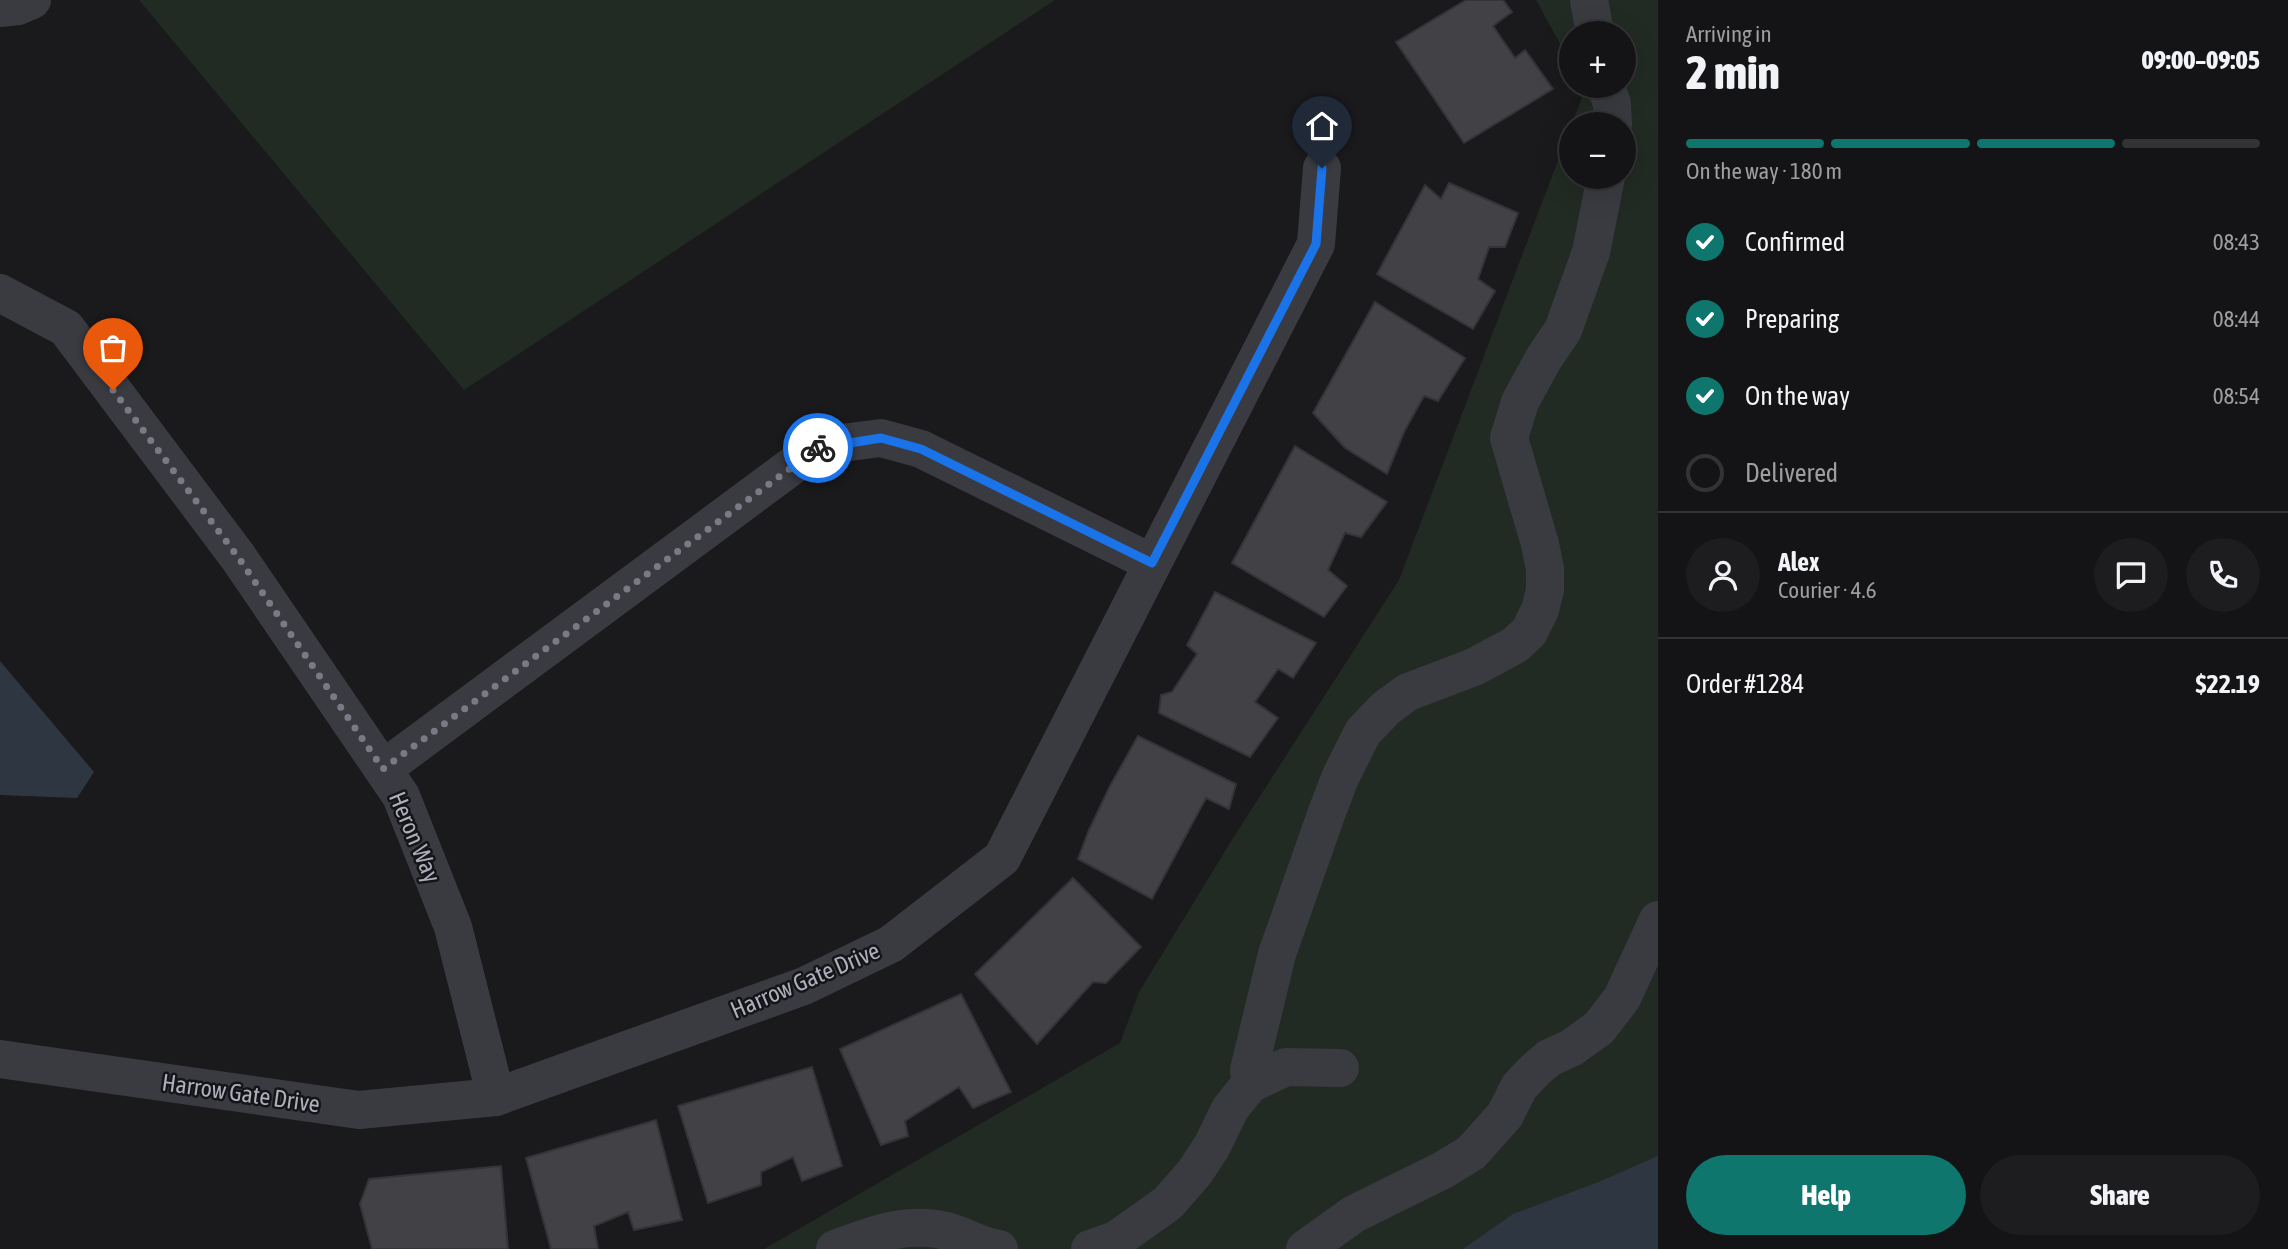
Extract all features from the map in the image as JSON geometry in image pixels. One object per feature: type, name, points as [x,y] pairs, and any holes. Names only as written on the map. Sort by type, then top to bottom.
[{"type":"street","points":[[0,8],[18,6],[32,0]]},
{"type":"street","points":[[1589,0],[1593,21]]},
{"type":"street","name":"Harrow Gate Drive","points":[[0,1059],[359,1110],[496,1097],[804,986],[891,944],[1002,858],[1316,244],[1322,168]]},
{"type":"street","points":[[1250,1084],[1249,1070],[1277,954],[1340,778],[1363,732],[1386,708],[1408,692],[1474,667],[1515,645],[1529,632],[1540,610],[1545,590],[1545,569],[1509,438],[1520,402],[1563,330],[1591,252],[1604,189]]},
{"type":"street","name":"Heron Way","points":[[0,293],[66,328],[238,557],[401,796],[453,927],[496,1097]]},
{"type":"street","points":[[383,769],[819,446],[881,438],[921,449],[1152,563]]},
{"type":"street","points":[[1305,1249],[1354,1214],[1443,1170],[1471,1153],[1505,1115],[1519,1087],[1534,1071],[1549,1058],[1571,1048],[1599,1028],[1622,998],[1658,920]]},
{"type":"street","points":[[1090,1249],[1116,1240],[1168,1203],[1195,1172],[1212,1146],[1230,1109],[1250,1084],[1286,1067],[1339,1068]]},
{"type":"street","points":[[835,1249],[895,1228],[924,1227],[950,1232],[981,1246],[999,1249]]},
{"type":"shaded area","points":[[139,0],[1055,0],[464,390]]},
{"type":"shaded area","points":[[1536,0],[1658,0],[1658,1249],[764,1249],[1120,1043],[1139,992],[1233,838],[1399,580],[1559,158],[1559,189],[1636,189],[1636,112],[1576,112],[1582,98],[1636,98],[1636,21],[1559,21],[1559,42]]},
{"type":"shaded area","points":[[0,661],[94,772],[77,798],[0,795]]},
{"type":"shaded area","points":[[1658,1156],[1658,1249],[1463,1249],[1513,1214]]},
{"type":"building","points":[[1466,0],[1503,0],[1512,12],[1493,26],[1515,58],[1525,50],[1553,89],[1464,143],[1396,42]]},
{"type":"building","points":[[1449,183],[1518,213],[1505,247],[1489,247],[1478,279],[1495,291],[1473,329],[1377,274],[1425,185],[1441,199]]},
{"type":"building","points":[[1375,302],[1465,358],[1438,401],[1424,396],[1404,432],[1387,474],[1345,448],[1313,413]]},
{"type":"building","points":[[1295,446],[1387,502],[1361,537],[1345,533],[1328,570],[1347,586],[1324,617],[1232,563]]},
{"type":"building","points":[[1215,592],[1316,643],[1293,678],[1278,669],[1255,702],[1278,718],[1250,757],[1159,713],[1161,695],[1172,692],[1197,654],[1187,645]]},
{"type":"building","points":[[1138,736],[1236,784],[1229,809],[1206,798],[1152,899],[1078,859],[1110,786]]},
{"type":"building","points":[[1073,878],[1141,947],[1106,983],[1093,982],[1037,1044],[975,974]]},
{"type":"building","points":[[961,994],[1011,1092],[973,1108],[959,1087],[905,1121],[908,1136],[881,1145],[840,1049]]},
{"type":"building","points":[[812,1067],[842,1166],[802,1181],[793,1157],[761,1172],[761,1185],[708,1203],[678,1106]]},
{"type":"building","points":[[656,1120],[682,1220],[634,1230],[628,1212],[594,1226],[598,1249],[551,1249],[526,1158]]},
{"type":"building","points":[[501,1166],[508,1249],[372,1249],[360,1204],[369,1179]]},
{"type":"way so far","points":[[113,390],[238,557],[383,769],[818,448]]},
{"type":"route","points":[[818,448],[881,438],[921,449],[1152,563],[1316,244],[1322,168]]}]
